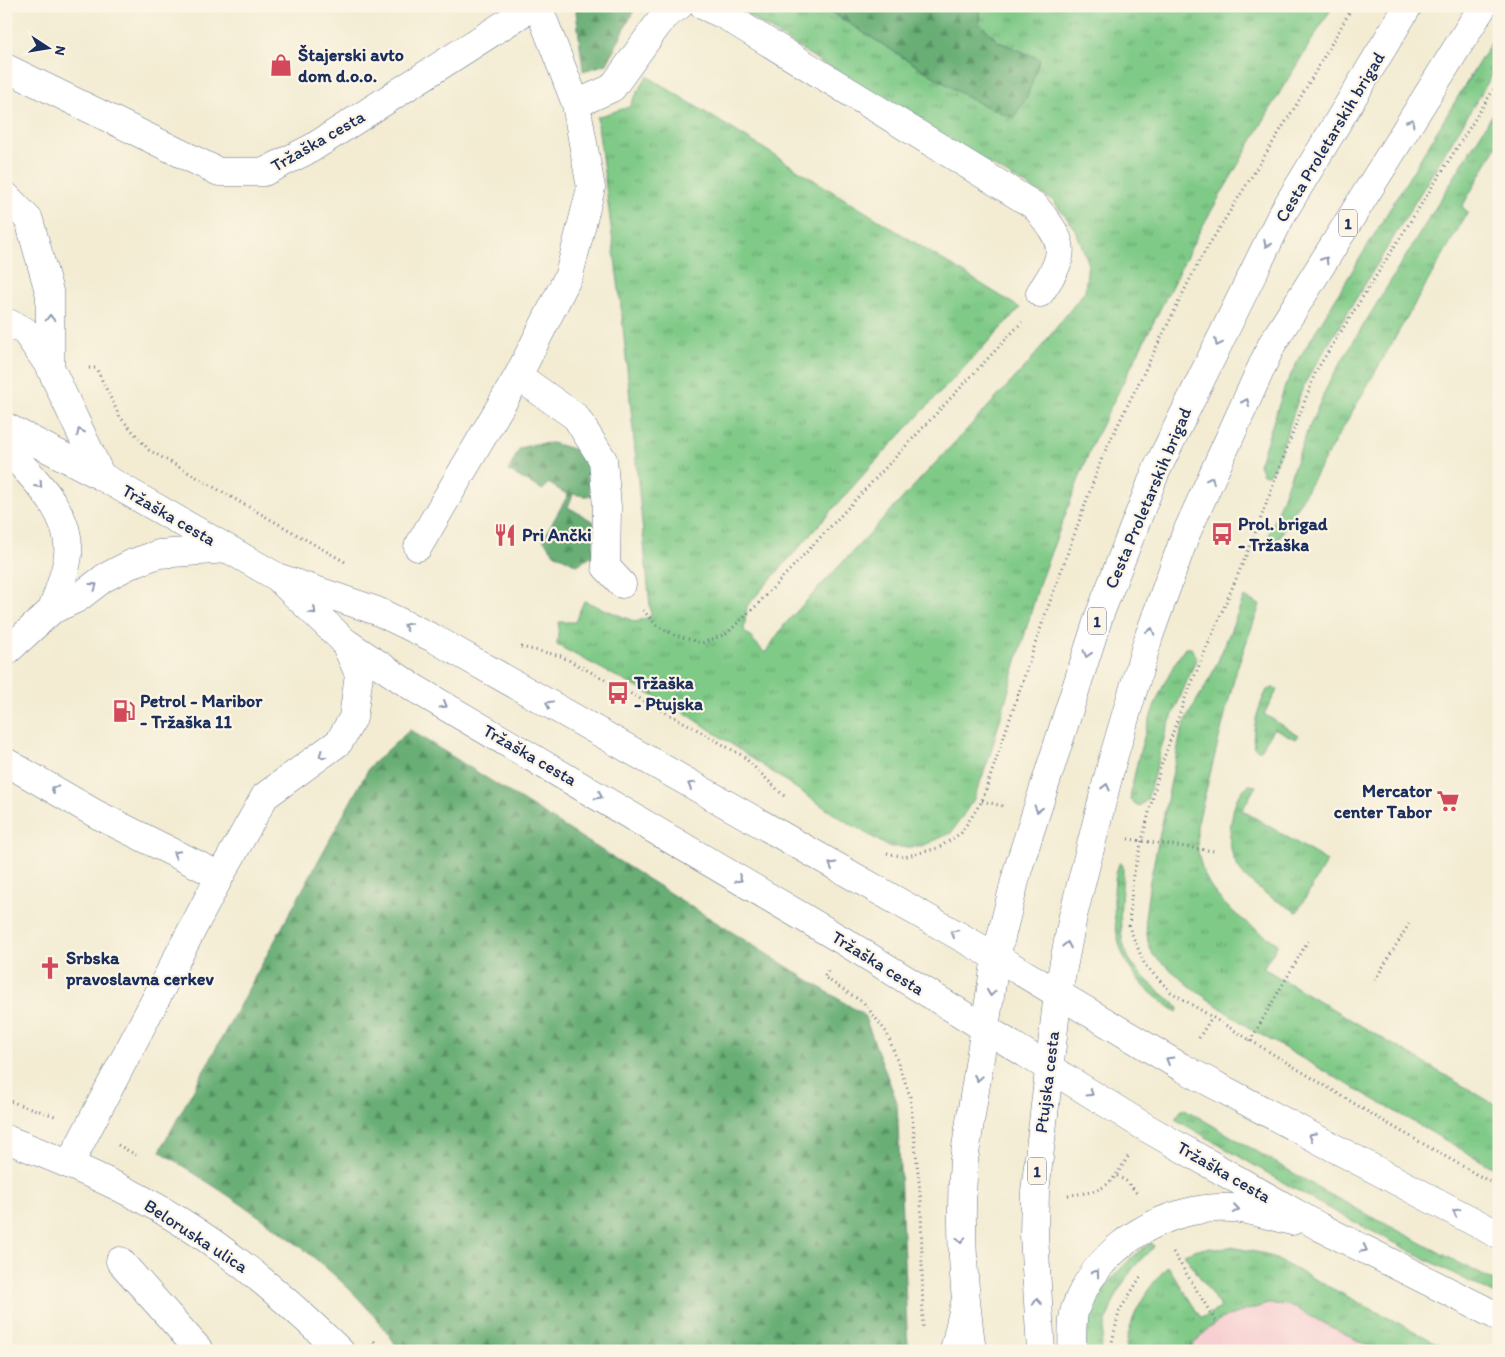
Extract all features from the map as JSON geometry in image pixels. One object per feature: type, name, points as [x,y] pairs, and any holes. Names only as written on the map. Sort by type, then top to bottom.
[{"type":"main road","name":"Tržaška cesta","points":[[6,68],[219,172],[264,172],[312,148],[533,6]]},
{"type":"main road","points":[[418,547],[518,376],[569,275],[591,188],[576,104],[538,6]]},
{"type":"main road","points":[[576,104],[612,88],[664,16],[679,6]]},
{"type":"main road","points":[[704,6],[724,15],[1034,206],[1054,230],[1060,244],[1057,268],[1040,293]]},
{"type":"main road","name":"Cesta Proletarskih brigad","points":[[986,1030],[996,957],[1018,869],[1099,616],[1156,471],[1282,214],[1408,6]]},
{"type":"main road","name":"1","points":[[1058,993],[1072,916],[1112,762],[1149,636],[1185,536],[1272,344],[1483,6]]},
{"type":"main road","points":[[6,196],[29,220],[50,295],[50,367]]},
{"type":"main road","points":[[6,322],[25,331],[50,367],[101,476]]},
{"type":"main road","points":[[518,376],[576,417],[603,460],[607,507],[606,567],[622,584]]},
{"type":"main road","name":"Tržaška cesta","points":[[6,427],[101,476],[277,577],[377,611],[432,638],[996,957],[1181,1067],[1499,1235]]},
{"type":"main road","points":[[6,448],[45,491],[63,521],[68,553],[52,610]]},
{"type":"main road","points":[[6,652],[52,610],[78,598],[104,578],[142,560],[159,554],[227,548]]},
{"type":"main road","name":"Tržaška cesta","points":[[277,577],[344,641],[414,688],[845,942],[1154,1132],[1320,1227],[1499,1317]]},
{"type":"main road","points":[[70,1164],[220,876],[265,796],[339,742],[353,718],[359,674],[344,641]]},
{"type":"main road","points":[[6,762],[96,814],[220,876]]},
{"type":"main road","name":"Ptujska cesta","points":[[1041,1351],[1034,1226],[1037,1171],[1058,993]]},
{"type":"main road","name":"1","points":[[972,1351],[965,1301],[961,1228],[963,1168],[986,1030]]},
{"type":"main road","name":"Beloruska ulica","points":[[6,1139],[70,1164],[178,1220],[284,1297],[340,1351]]},
{"type":"main road","points":[[1072,1351],[1075,1310],[1094,1274],[1117,1246],[1156,1223],[1192,1209],[1233,1208],[1320,1227]]},
{"type":"main road","points":[[120,1261],[200,1351]]},
{"type":"main road","points":[[954,1351],[965,1301]]},
{"type":"path","points":[[893,856],[904,857],[938,848],[961,833],[982,800],[1043,621],[1103,455],[1199,261],[1298,102],[1353,6]]},
{"type":"path","points":[[1499,81],[1316,371],[1253,539],[1184,701],[1160,769],[1133,876],[1129,927],[1145,966],[1171,992],[1250,1041],[1499,1187]]},
{"type":"path","points":[[622,584],[657,626],[675,635],[702,643],[726,634],[756,606],[1026,318],[1040,293]]},
{"type":"path","points":[[96,368],[120,416],[149,450],[353,567]]},
{"type":"path","points":[[514,645],[561,656],[743,756],[776,787]]},
{"type":"path","points":[[1143,842],[1158,842],[1214,851]]},
{"type":"path","points":[[1375,980],[1409,924]]},
{"type":"path","points":[[1250,1041],[1308,941]]},
{"type":"path","points":[[824,977],[864,1003],[887,1033],[910,1096],[921,1200],[923,1332]]},
{"type":"path","points":[[6,1100],[48,1112]]},
{"type":"path","points":[[1067,1195],[1094,1193],[1117,1176],[1128,1182],[1142,1200]]},
{"type":"path","points":[[1170,1247],[1217,1323]]},
{"type":"path","points":[[1110,1351],[1119,1312],[1145,1270]]},
{"type":"shaded area","points":[[1268,1304],[1289,1305],[1378,1351],[1187,1351],[1209,1328],[1230,1314]]},
{"type":"green space","points":[[579,6],[636,6],[607,64],[583,71],[576,11]]},
{"type":"green space","points":[[733,6],[821,6],[970,99],[1013,117],[1040,59],[999,42],[979,23],[980,6],[1333,6],[1283,87],[1198,234],[1093,442],[1040,581],[989,758],[974,799],[951,833],[920,847],[889,847],[834,814],[687,714],[557,645],[559,622],[575,622],[584,601],[636,622],[651,616],[621,306],[597,117],[629,107],[647,76],[1020,308],[872,465],[747,606],[744,630],[765,653],[785,624],[1027,365],[1085,291],[1088,262],[1075,228],[1052,200],[904,115]]},
{"type":"green space","points":[[821,6],[980,6],[979,23],[999,42],[1040,59],[1027,97],[1013,118],[970,99]]},
{"type":"green space","points":[[1495,41],[1499,42],[1499,64],[1306,381],[1273,469],[1268,475],[1263,474],[1259,465],[1285,386],[1300,357],[1490,44]]},
{"type":"green space","points":[[1499,104],[1499,142],[1462,207],[1468,212],[1272,550],[1264,547],[1307,432],[1330,380]]},
{"type":"green space","points":[[552,443],[580,451],[592,473],[598,495],[584,496],[573,494],[568,507],[594,522],[593,556],[577,565],[554,553],[543,539],[568,495],[548,483],[543,490],[508,471],[520,448],[535,444]]},
{"type":"green space","points":[[1244,597],[1260,605],[1236,671],[1197,826],[1198,848],[1202,867],[1209,883],[1218,897],[1230,909],[1278,944],[1263,968],[1499,1107],[1499,1171],[1251,1029],[1196,991],[1153,955],[1148,942],[1145,917],[1150,881],[1181,733],[1214,670]]},
{"type":"green space","points":[[1185,648],[1191,648],[1197,657],[1166,731],[1147,800],[1139,806],[1130,800],[1137,761],[1149,721],[1165,682]]},
{"type":"green space","points":[[1278,689],[1264,714],[1298,735],[1295,739],[1274,728],[1260,751],[1254,747],[1255,725],[1264,696],[1267,690]]},
{"type":"green space","points":[[410,730],[864,1015],[897,1102],[908,1351],[400,1351],[378,1320],[322,1264],[291,1239],[160,1151],[370,766]]},
{"type":"green space","points":[[1249,785],[1256,786],[1242,810],[1327,861],[1297,912],[1268,895],[1245,876],[1237,865],[1232,852],[1230,836],[1234,808],[1239,795]]},
{"type":"green space","points":[[1120,862],[1123,866],[1120,917],[1123,942],[1127,954],[1143,977],[1179,1008],[1177,1012],[1149,991],[1129,967],[1123,954],[1115,923],[1114,904],[1115,877]]},
{"type":"green space","points":[[1183,1108],[1329,1194],[1499,1284],[1499,1297],[1322,1205],[1175,1119]]},
{"type":"green space","points":[[1152,1243],[1154,1247],[1133,1269],[1117,1294],[1106,1321],[1100,1351],[1085,1351],[1088,1316],[1098,1296],[1134,1255]]},
{"type":"green space","points":[[1231,1247],[1266,1254],[1452,1351],[1378,1351],[1289,1305],[1268,1304],[1225,1317],[1209,1328],[1187,1351],[1125,1351],[1131,1326],[1139,1305],[1152,1285],[1168,1266],[1201,1318],[1221,1308],[1184,1254],[1197,1249]]},
{"type":"place","name":"Štajerski avto dom d.o.o.","points":[[281,65]]},
{"type":"place","name":"Prol. brigad - Tržaška","points":[[1222,534]]},
{"type":"place","name":"Pri Ančki","points":[[505,535]]},
{"type":"place","name":"Tržaška - Ptujska","points":[[618,693]]},
{"type":"place","name":"Petrol - Maribor - Tržaška 11","points":[[124,711]]},
{"type":"place","name":"Mercator center Tabor","points":[[1448,801]]},
{"type":"place","name":"Srbska pravoslavna cerkev","points":[[50,968]]}]
